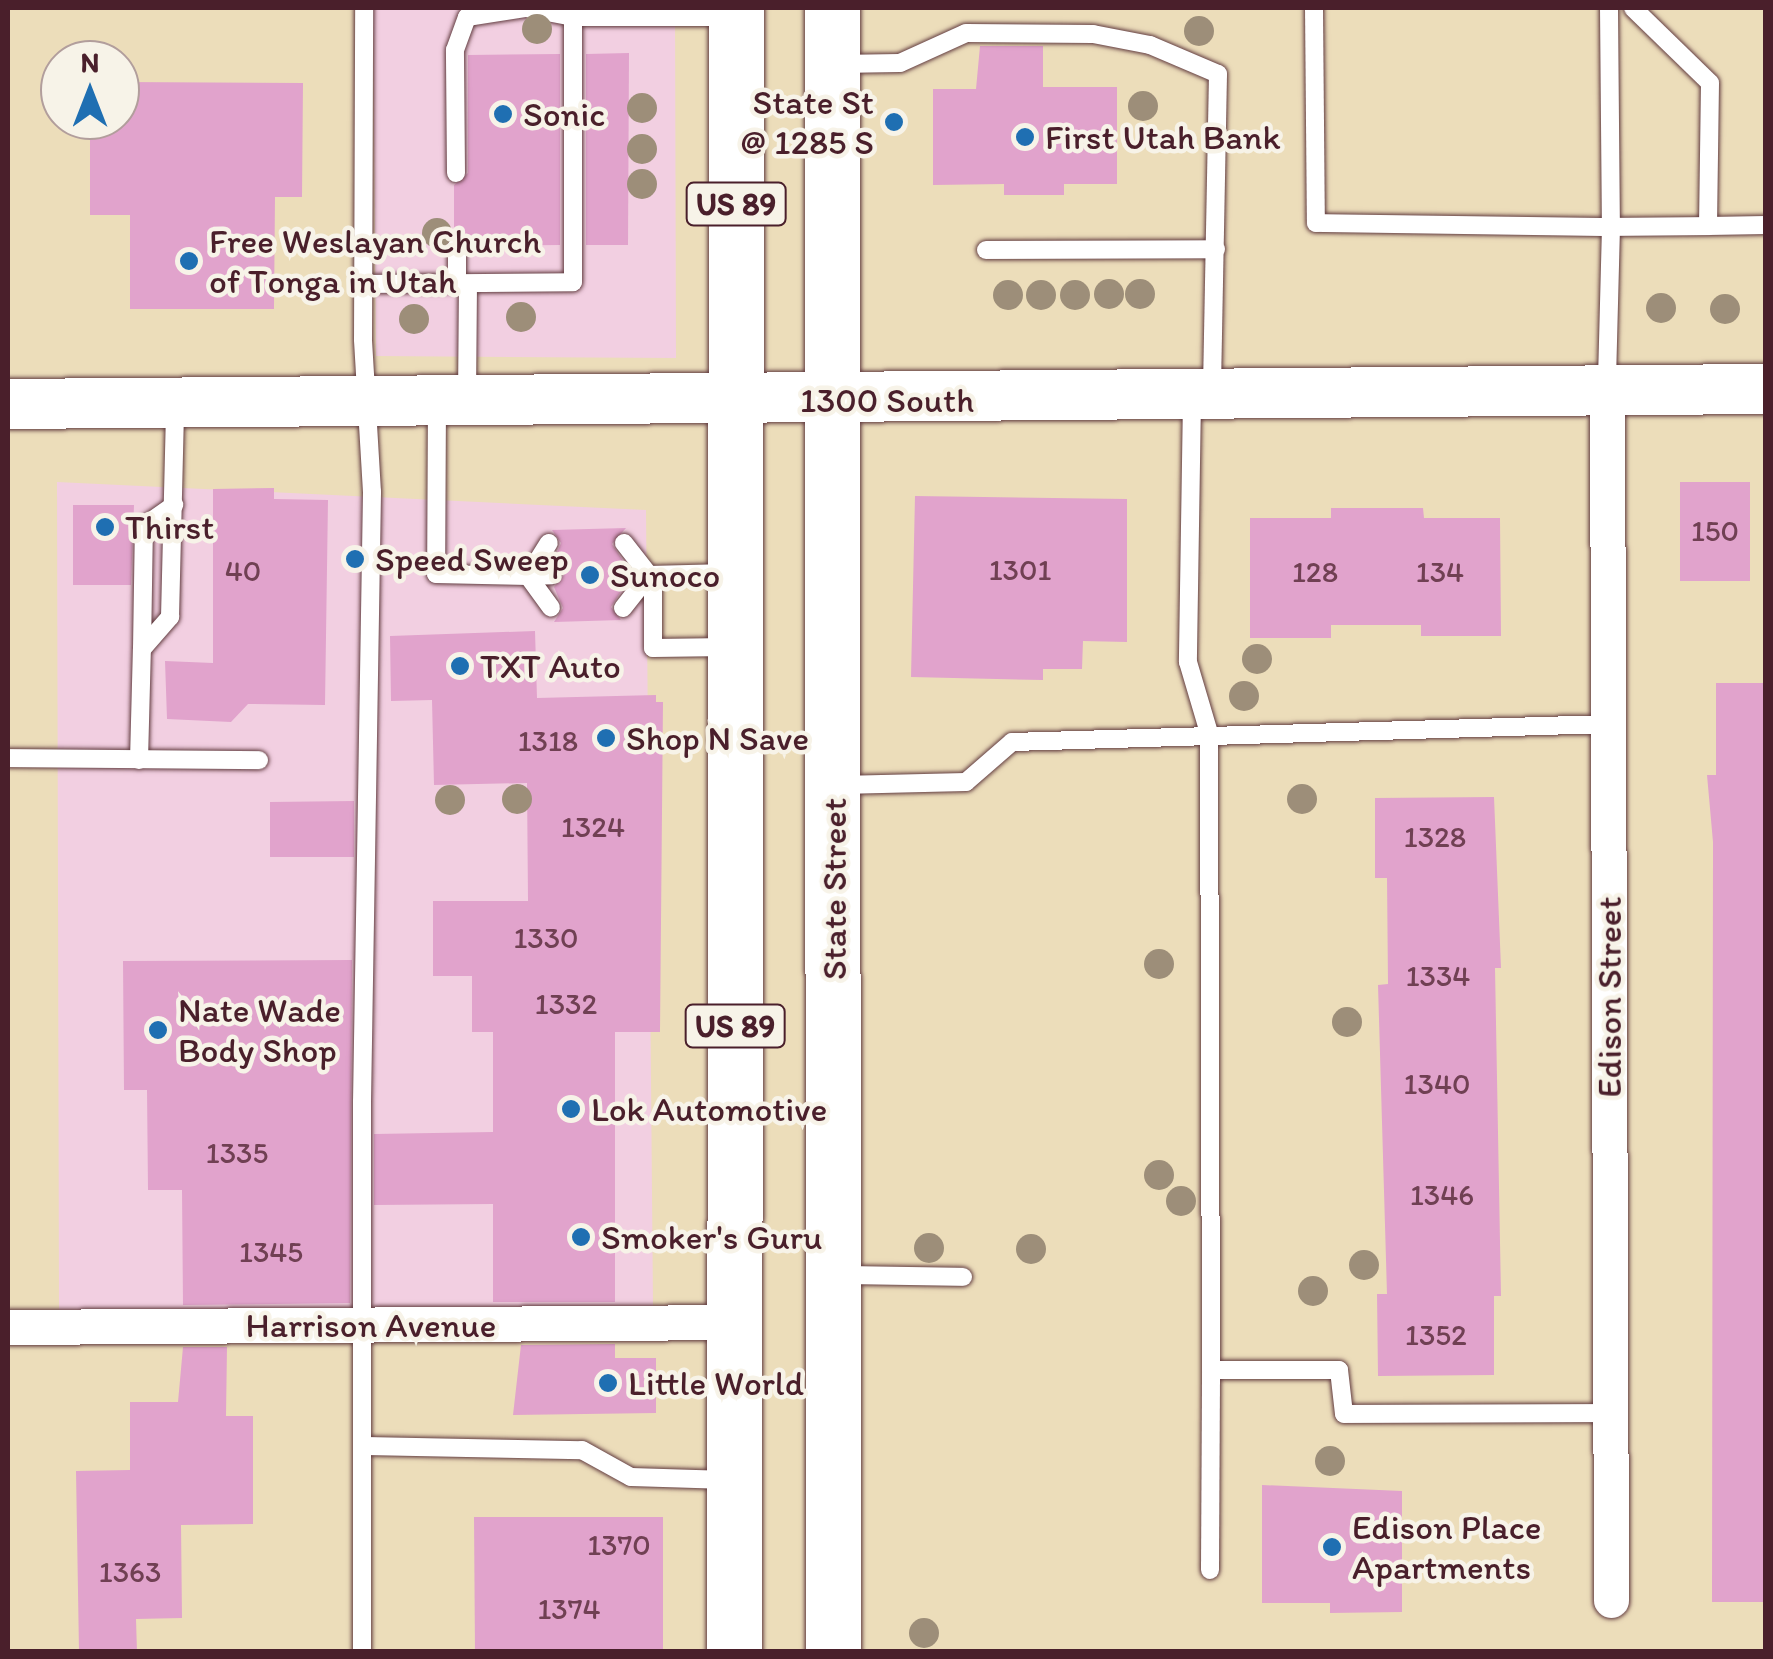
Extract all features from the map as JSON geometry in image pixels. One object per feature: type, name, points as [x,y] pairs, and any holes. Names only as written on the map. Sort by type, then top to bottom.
[{"type":"main road","name":"State Street","points":[[832,8],[833,1652]]},
{"type":"main road","name":"US 89","points":[[734,1652],[736,12]]},
{"type":"main road","name":"1300 South","points":[[8,404],[1202,398],[1766,389]]},
{"type":"street","name":"Edison Street","points":[[1606,394],[1611,1600]]},
{"type":"street","name":"Harrison Avenue","points":[[8,1327],[735,1322]]},
{"type":"lane","points":[[362,1652],[365,1324],[362,1102],[372,492],[363,284],[364,8]]},
{"type":"lane","points":[[1314,8],[1316,223],[1766,225]]},
{"type":"lane","points":[[1606,394],[1610,8]]},
{"type":"lane","points":[[1634,8],[1710,83],[1708,226]]},
{"type":"lane","points":[[456,172],[459,26],[487,9],[736,12]]},
{"type":"lane","points":[[363,284],[573,282],[573,12]]},
{"type":"lane","points":[[832,64],[900,63],[966,33],[1093,34],[1150,44],[1218,74],[1216,249],[1202,398],[1188,662],[1209,733],[1210,1570]]},
{"type":"lane","points":[[457,246],[462,284],[436,574],[552,575]]},
{"type":"lane","points":[[986,250],[1216,249]]},
{"type":"lane","points":[[142,649],[170,617],[175,404]]},
{"type":"lane","points":[[139,760],[144,526],[174,505]]},
{"type":"lane","points":[[528,576],[549,543]]},
{"type":"lane","points":[[624,543],[651,575],[653,648],[736,647]]},
{"type":"lane","points":[[625,575],[736,573]]},
{"type":"lane","points":[[623,608],[651,575]]},
{"type":"lane","points":[[528,576],[552,608]]},
{"type":"lane","points":[[834,786],[966,782],[1012,742],[1209,733],[1608,724]]},
{"type":"lane","points":[[8,758],[259,760]]},
{"type":"lane","points":[[834,1275],[964,1277]]},
{"type":"lane","points":[[1211,1370],[1339,1370],[1344,1414],[1610,1414]]},
{"type":"lane","points":[[365,1446],[582,1450],[632,1477],[734,1480]]},
{"type":"shaded area","points":[[373,8],[675,8],[676,358],[376,356]]},
{"type":"shaded area","points":[[57,482],[646,510],[653,1307],[59,1310]]},
{"type":"building","name":"First Utah Bank","points":[[980,46],[1043,46],[1043,87],[1117,87],[1117,184],[1064,184],[1064,195],[1004,195],[1004,184],[933,185],[933,89],[976,89]]},
{"type":"building","points":[[629,53],[628,245],[586,245],[586,54]]},
{"type":"building","name":"Sonic","points":[[560,54],[560,245],[470,246],[454,234],[454,185],[468,173],[468,55]]},
{"type":"building","points":[[140,82],[303,83],[302,197],[275,197],[274,309],[130,309],[130,215],[90,215],[90,140],[140,140]]},
{"type":"building","points":[[1680,482],[1750,482],[1750,581],[1680,581]]},
{"type":"building","points":[[274,488],[274,499],[328,500],[325,705],[248,704],[231,722],[167,719],[165,661],[213,663],[213,489]]},
{"type":"building","points":[[915,496],[1127,499],[1127,642],[1083,641],[1082,669],[1043,669],[1043,680],[911,677]]},
{"type":"building","points":[[73,505],[134,505],[131,585],[73,585]]},
{"type":"building","points":[[1331,508],[1423,508],[1424,518],[1500,518],[1501,636],[1421,636],[1421,625],[1331,625],[1331,638],[1250,638],[1250,518],[1331,518]]},
{"type":"building","name":"Sunoco","points":[[626,528],[612,544],[627,567],[627,582],[611,607],[621,620],[554,622],[563,608],[554,587],[564,575],[553,563],[561,543],[552,530]]},
{"type":"building","points":[[535,631],[537,698],[656,695],[656,702],[663,702],[660,1032],[615,1032],[615,1302],[493,1302],[493,1204],[374,1205],[374,1134],[493,1132],[493,1032],[472,1032],[472,976],[433,976],[433,901],[528,901],[527,783],[434,785],[432,700],[391,701],[390,636]]},
{"type":"building","points":[[1716,683],[1766,683],[1766,1602],[1712,1602],[1713,842],[1707,775],[1716,775]]},
{"type":"building","points":[[1494,797],[1501,968],[1495,968],[1501,1296],[1494,1296],[1494,1375],[1378,1376],[1377,1294],[1387,1294],[1378,985],[1388,984],[1387,878],[1375,878],[1375,798]]},
{"type":"building","points":[[354,801],[354,857],[270,857],[270,802]]},
{"type":"building","points":[[352,960],[350,1303],[183,1305],[182,1190],[148,1190],[147,1090],[124,1090],[123,961]]},
{"type":"building","points":[[615,1344],[615,1358],[656,1358],[656,1413],[513,1415],[521,1345]]},
{"type":"building","points":[[183,1347],[227,1347],[226,1416],[253,1416],[253,1524],[181,1525],[182,1618],[136,1619],[137,1652],[79,1652],[76,1471],[130,1470],[130,1402],[178,1402]]},
{"type":"building","name":"Edison Place Apartments","points":[[1262,1485],[1402,1491],[1402,1612],[1330,1613],[1330,1603],[1262,1603]]},
{"type":"building","points":[[474,1517],[663,1517],[663,1652],[475,1652]]},
{"type":"place","name":"Sonic","points":[[503,114]]},
{"type":"place","name":"State St @ 1285 S","points":[[894,122]]},
{"type":"place","name":"First Utah Bank","points":[[1025,137]]},
{"type":"place","name":"Free Weslayan Church of Tonga in Utah","points":[[189,261]]},
{"type":"place","name":"Thirst","points":[[105,527]]},
{"type":"place","name":"Speed Sweep","points":[[355,559]]},
{"type":"place","name":"Sunoco","points":[[590,575]]},
{"type":"place","name":"TXT Auto","points":[[460,666]]},
{"type":"place","name":"Shop N Save","points":[[606,738]]},
{"type":"place","name":"Nate Wade Body Shop","points":[[158,1030]]},
{"type":"place","name":"Lok Automotive","points":[[571,1109]]},
{"type":"place","name":"Smoker's Guru","points":[[581,1237]]},
{"type":"place","name":"Little World","points":[[608,1383]]},
{"type":"place","name":"Edison Place Apartments","points":[[1332,1547]]}]
